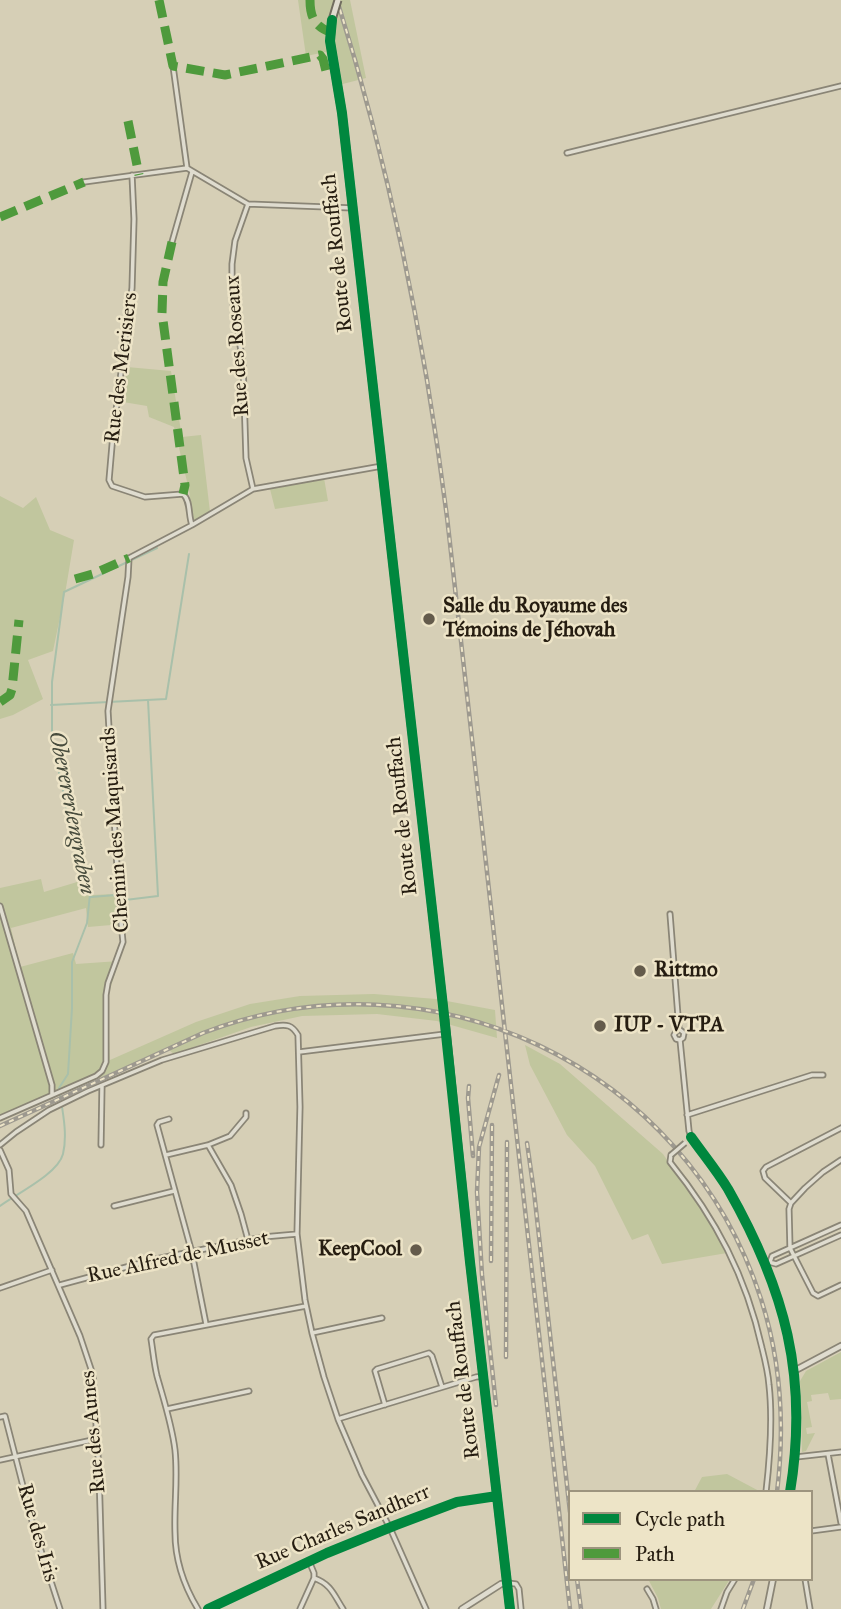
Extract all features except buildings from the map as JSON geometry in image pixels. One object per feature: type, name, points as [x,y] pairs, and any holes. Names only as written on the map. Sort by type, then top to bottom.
[{"type":"main road","name":"Route de Rouffach","points":[[338,0],[330,41],[353,208],[510,1609]]},
{"type":"street","points":[[173,66],[187,168],[192,172],[248,204],[353,208]]},
{"type":"street","points":[[567,153],[841,86]]},
{"type":"street","points":[[84,182],[187,168]]},
{"type":"street","points":[[172,242],[192,172]]},
{"type":"street","name":"Rue des Merisiers","points":[[132,175],[132,288],[108,480],[112,486],[145,497],[183,494],[188,500],[192,525]]},
{"type":"street","name":"Rue des Roseaux","points":[[248,204],[232,264],[232,298],[243,363],[246,458],[253,489]]},
{"type":"street","points":[[192,525],[253,489],[382,466]]},
{"type":"street","name":"Chemin des Maquisards","points":[[0,1118],[96,1076],[104,1069],[107,1058],[106,995],[123,942],[118,902],[108,711],[129,558],[192,525]]},
{"type":"street","points":[[0,906],[52,1085],[51,1097]]},
{"type":"street","points":[[670,914],[679,1029],[684,1033],[680,1040],[689,1131],[727,1188],[768,1263],[784,1317],[794,1371],[797,1409],[796,1457],[790,1490]]},
{"type":"street","points":[[0,1145],[61,1104],[162,1060],[275,1026],[286,1024],[293,1027],[298,1035],[299,1052],[297,1234],[312,1333],[338,1419],[426,1609]]},
{"type":"street","points":[[299,1052],[445,1034]]},
{"type":"street","points":[[687,1115],[812,1075],[823,1075]]},
{"type":"street","points":[[101,1145],[102,1086]]},
{"type":"street","points":[[166,1155],[208,1145],[230,1136],[246,1117],[246,1112]]},
{"type":"street","points":[[169,1119],[157,1125],[192,1253],[206,1324]]},
{"type":"street","points":[[791,1203],[765,1178],[763,1174],[766,1167],[841,1128]]},
{"type":"street","points":[[691,1137],[671,1155],[670,1162],[695,1193],[727,1247],[742,1280],[757,1325],[769,1384],[770,1431],[766,1490]]},
{"type":"street","points":[[208,1145],[231,1185],[248,1240]]},
{"type":"street","name":"Rue des Aunes","points":[[0,1150],[9,1170],[11,1194],[26,1211],[80,1336],[93,1375],[103,1609]]},
{"type":"street","points":[[841,1160],[805,1188],[791,1203],[788,1217],[790,1248],[813,1293],[818,1296],[841,1285]]},
{"type":"street","points":[[114,1206],[174,1191]]},
{"type":"street","points":[[768,1263],[772,1256],[841,1225]]},
{"type":"street","name":"Rue Alfred de Musset","points":[[59,1286],[156,1259],[248,1240],[297,1234]]},
{"type":"street","points":[[768,1263],[776,1264],[841,1236]]},
{"type":"street","points":[[0,1288],[52,1270]]},
{"type":"street","points":[[198,1609],[190,1595],[177,1557],[174,1533],[176,1463],[172,1431],[156,1373],[151,1339],[154,1335],[306,1306]]},
{"type":"street","points":[[312,1333],[382,1318]]},
{"type":"street","points":[[794,1371],[841,1346]]},
{"type":"street","points":[[385,1405],[375,1371],[377,1368],[429,1353],[442,1387]]},
{"type":"street","points":[[338,1419],[484,1376]]},
{"type":"street","points":[[167,1409],[249,1391]]},
{"type":"street","name":"Rue des Iris","points":[[3,1417],[34,1529],[60,1609]]},
{"type":"street","points":[[0,1460],[97,1439]]},
{"type":"street","points":[[796,1457],[841,1452]]},
{"type":"street","points":[[813,1531],[841,1525],[828,1454]]},
{"type":"street","name":"Rue Charles Sandherr","points":[[208,1609],[309,1561],[390,1528],[457,1502],[497,1496]]},
{"type":"street","points":[[300,1609],[314,1578],[309,1561]]},
{"type":"street","points":[[314,1578],[329,1586],[343,1609]]},
{"type":"street","points":[[721,1609],[734,1581]]},
{"type":"street","points":[[767,1609],[773,1581]]},
{"type":"street","points":[[805,1581],[810,1609]]},
{"type":"street","points":[[462,1609],[501,1584],[508,1583]]},
{"type":"street","name":"Route de Rouffach","points":[[508,1583],[516,1584],[519,1589],[521,1609]]},
{"type":"street","points":[[647,1589],[656,1609]]},
{"type":"green space","points":[[298,0],[350,0],[366,78],[335,86],[326,52],[306,56]]},
{"type":"green space","points":[[127,367],[171,371],[182,437],[201,435],[210,512],[193,523],[189,490],[174,427],[149,417],[147,406],[123,402]]},
{"type":"green space","points":[[324,478],[328,501],[275,509],[270,489]]},
{"type":"green space","points":[[0,496],[23,508],[36,497],[50,530],[74,540],[53,651],[28,660],[43,699],[0,719]]},
{"type":"green space","points":[[41,879],[44,892],[87,879],[92,895],[117,894],[123,924],[88,927],[86,908],[11,928],[20,967],[73,953],[76,964],[119,961],[107,999],[110,1060],[196,1022],[250,1004],[300,996],[374,994],[436,999],[495,1010],[497,1038],[437,1021],[377,1014],[302,1016],[251,1027],[174,1054],[169,1050],[0,1118],[0,888]]},
{"type":"green space","points":[[525,1045],[560,1064],[663,1154],[711,1224],[727,1253],[662,1264],[648,1234],[632,1240],[595,1166],[567,1135],[530,1065]]},
{"type":"green space","points":[[841,1352],[841,1399],[830,1400],[828,1393],[811,1395],[812,1401],[807,1402],[812,1427],[806,1428],[807,1434],[815,1433],[806,1451],[802,1452],[800,1381],[806,1371]]},
{"type":"green space","points":[[727,1474],[757,1490],[695,1490],[702,1477]]},
{"type":"green space","points":[[649,1581],[729,1581],[711,1609],[661,1609]]},
{"type":"waterway","name":"Oberererlengraben","points":[[0,1206],[53,1169],[63,1154],[65,1138],[59,1088],[68,1074],[72,962],[87,923],[90,894],[69,826],[52,742],[52,682],[64,592],[157,548]]},
{"type":"waterway","points":[[51,705],[166,699],[189,554]]},
{"type":"waterway","points":[[91,897],[116,895],[117,901],[158,896],[148,700]]},
{"type":"railway","points":[[337,0],[373,127],[404,256],[438,451],[570,1609]]},
{"type":"railway","points":[[0,1126],[203,1033],[289,1010],[376,1005],[460,1017],[539,1046],[612,1089],[674,1147],[725,1217],[761,1299],[773,1346],[781,1419],[777,1490]]},
{"type":"railway","points":[[496,1405],[482,1275],[477,1192],[479,1147],[499,1075]]},
{"type":"railway","points":[[469,1086],[473,1156]]},
{"type":"railway","points":[[491,1261],[492,1125]]},
{"type":"railway","points":[[506,1357],[507,1142]]},
{"type":"railway","points":[[527,1143],[568,1494]]},
{"type":"railway","points":[[577,1581],[581,1609]]},
{"type":"railway","points":[[743,1609],[753,1581]]},
{"type":"marked path","points":[[159,0],[173,66],[225,75],[320,55],[326,71]]},
{"type":"marked path","points":[[310,0],[314,20],[330,32]]},
{"type":"marked path","points":[[128,121],[139,175]]},
{"type":"marked path","points":[[0,217],[84,182]]},
{"type":"marked path","points":[[172,242],[163,282],[162,313],[185,485],[183,494]]},
{"type":"marked path","points":[[75,579],[129,558]]},
{"type":"marked path","points":[[0,702],[10,695],[12,689],[19,620]]},
{"type":"cycle path","points":[[332,20],[330,41],[342,113],[510,1609]]},
{"type":"cycle path","points":[[691,1137],[728,1189],[748,1226],[778,1298],[794,1372],[795,1450],[790,1490]]},
{"type":"cycle path","points":[[208,1609],[327,1553],[396,1525],[457,1502],[497,1496]]},
{"type":"place","name":"Salle du Royaume des Témoins de Jéhovah","points":[[429,619]]},
{"type":"place","name":"Rittmo","points":[[640,971]]},
{"type":"place","name":"IUP - VTPA","points":[[600,1026]]},
{"type":"place","name":"KeepCool","points":[[416,1250]]}]
